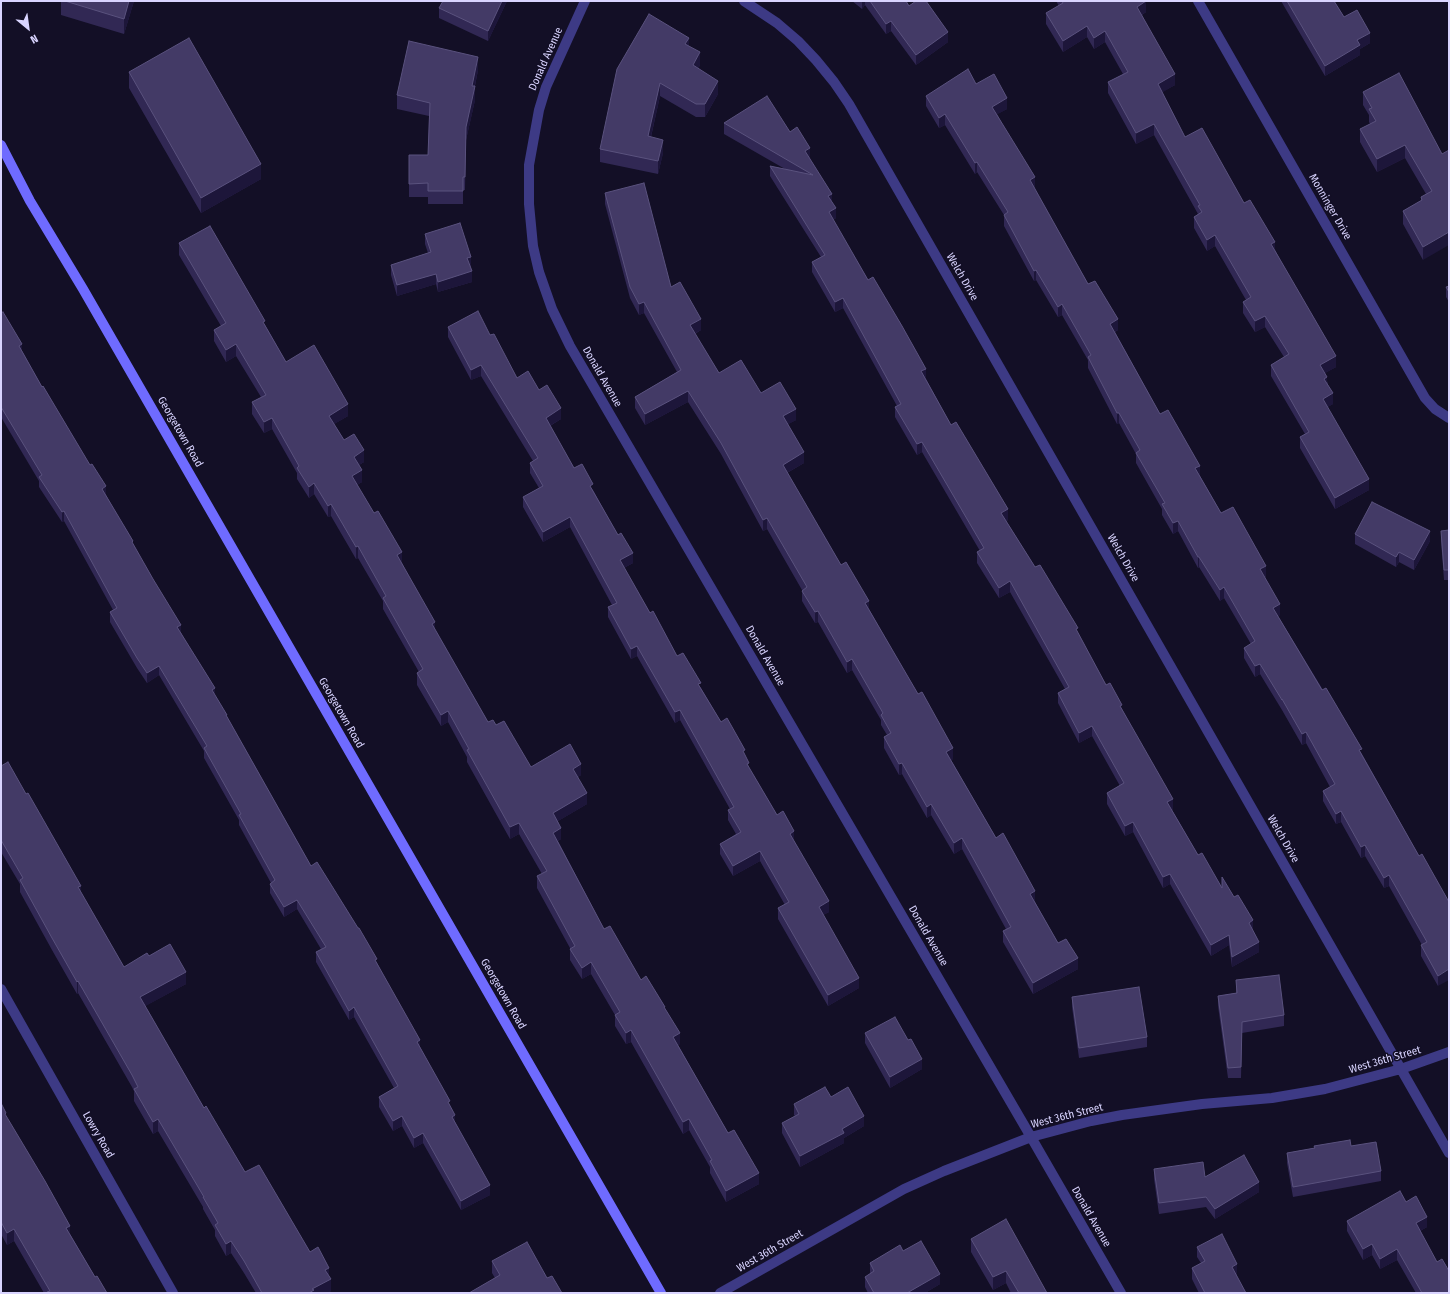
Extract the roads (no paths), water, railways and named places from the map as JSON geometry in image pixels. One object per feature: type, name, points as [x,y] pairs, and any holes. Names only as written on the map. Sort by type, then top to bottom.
[{"type":"main road","name":"Georgetown Road","points":[[1,145],[30,201],[83,288],[661,1293]]},
{"type":"street","name":"Donald Avenue","points":[[585,1],[546,87],[538,110],[529,165],[529,204],[532,239],[539,272],[552,310],[570,346],[1031,1137],[1120,1293]]},
{"type":"street","name":"Welch Drive","points":[[744,1],[777,22],[798,41],[834,82],[849,104],[1449,1153]]},
{"type":"street","name":"Monninger Drive","points":[[1198,1],[1425,398],[1435,409],[1449,418]]},
{"type":"street","name":"Lowry Road","points":[[1,989],[174,1293]]},
{"type":"street","name":"West 36th Street","points":[[720,1293],[904,1189],[944,1171],[1031,1137],[1091,1121],[1122,1115],[1202,1104],[1272,1098],[1325,1089],[1401,1069],[1449,1052]]}]
